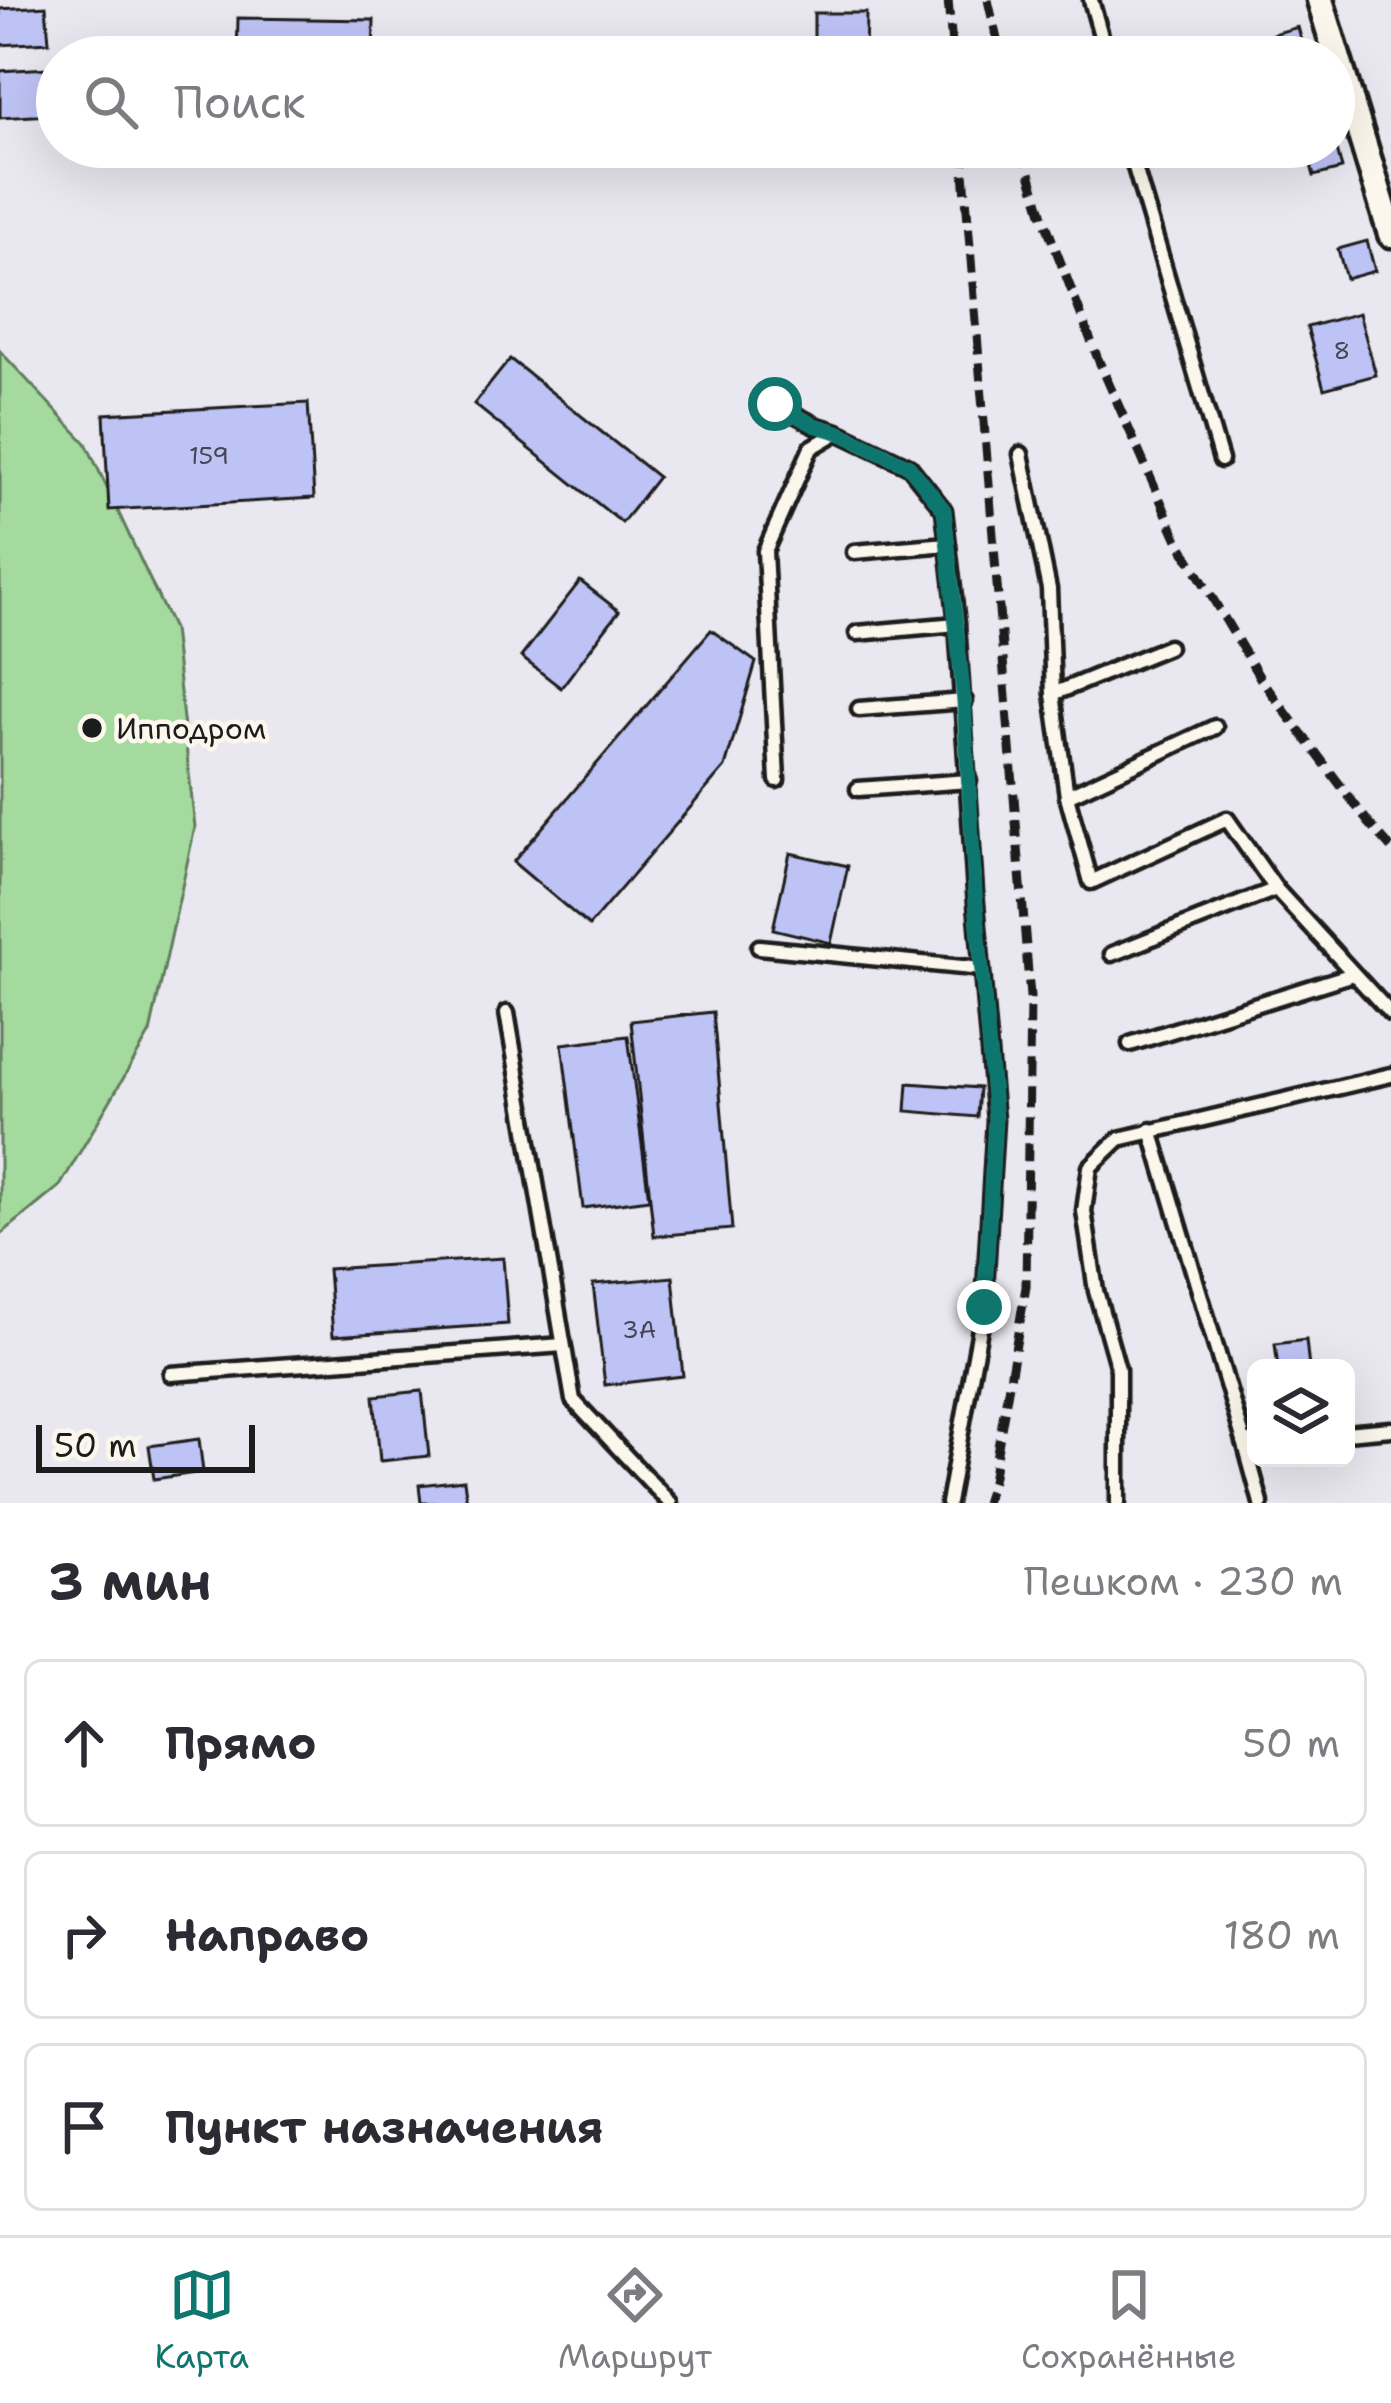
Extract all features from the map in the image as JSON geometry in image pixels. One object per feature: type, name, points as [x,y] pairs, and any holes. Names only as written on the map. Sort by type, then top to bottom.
[{"type":"street","points":[[1320,0],[1331,36]]},
{"type":"street","points":[[1355,115],[1391,234]]},
{"type":"lane","points":[[1091,0],[1101,36]]},
{"type":"lane","points":[[1135,168],[1221,460]]},
{"type":"lane","points":[[775,404],[909,466],[944,510],[958,625],[995,1120],[984,1307],[948,1503]]},
{"type":"lane","points":[[777,780],[765,551],[811,448],[838,432]]},
{"type":"lane","points":[[1021,454],[1049,589],[1053,694],[1067,796],[1091,882],[1227,819],[1276,889],[1391,1014]]},
{"type":"lane","points":[[854,552],[948,544]]},
{"type":"lane","points":[[857,633],[958,625]]},
{"type":"lane","points":[[1053,694],[1168,647]]},
{"type":"lane","points":[[859,709],[964,701]]},
{"type":"lane","points":[[1067,796],[1215,727]]},
{"type":"lane","points":[[859,789],[969,781]]},
{"type":"lane","points":[[1112,954],[1276,889]]},
{"type":"lane","points":[[759,947],[982,969]]},
{"type":"lane","points":[[1130,1044],[1354,974]]},
{"type":"lane","points":[[507,1013],[573,1400],[670,1503]]},
{"type":"lane","points":[[1118,1503],[1118,1369],[1096,1291],[1084,1211],[1090,1167],[1120,1139],[1391,1075]]},
{"type":"lane","points":[[1151,1130],[1247,1432]]},
{"type":"lane","points":[[171,1374],[563,1345]]},
{"type":"lane","points":[[1355,1432],[1391,1430]]},
{"type":"lane","points":[[1255,1467],[1261,1503]]},
{"type":"green space","name":"Ипподром","points":[[0,351],[86,443],[173,629],[195,827],[150,1033],[60,1186],[0,1235]]},
{"type":"building","points":[[46,6],[48,36],[36,36],[36,43],[0,45],[0,9]]},
{"type":"building","points":[[814,13],[866,13],[865,36],[814,36]]},
{"type":"building","points":[[238,18],[374,20],[374,36],[238,36]]},
{"type":"building","points":[[1298,27],[1300,36],[1274,36]]},
{"type":"building","points":[[36,69],[36,116],[0,118],[0,71]]},
{"type":"building","points":[[1312,168],[1342,168],[1342,169],[1314,176]]},
{"type":"building","points":[[1367,241],[1375,271],[1346,279],[1338,249]]},
{"type":"building","points":[[1359,313],[1376,375],[1324,389],[1307,327]]},
{"type":"building","points":[[510,359],[658,477],[622,523],[474,404]]},
{"type":"building","points":[[308,403],[314,498],[109,510],[104,414]]},
{"type":"building","points":[[580,581],[619,611],[561,688],[521,657]]},
{"type":"building","points":[[711,630],[756,662],[725,767],[589,926],[513,862]]},
{"type":"building","points":[[790,853],[848,866],[831,943],[773,929]]},
{"type":"building","points":[[713,1012],[732,1229],[654,1236],[631,1021]]},
{"type":"building","points":[[628,1036],[649,1199],[583,1208],[562,1044]]},
{"type":"building","points":[[908,1083],[979,1088],[977,1117],[906,1111]]},
{"type":"building","points":[[503,1258],[508,1324],[333,1336],[328,1269]]},
{"type":"building","points":[[673,1277],[683,1376],[605,1385],[593,1284]]},
{"type":"building","points":[[1306,1340],[1308,1359],[1277,1359],[1275,1344]]},
{"type":"building","points":[[422,1391],[429,1456],[380,1461],[374,1396]]},
{"type":"building","points":[[199,1439],[203,1472],[154,1479],[149,1446]]},
{"type":"building","points":[[464,1480],[467,1503],[421,1503],[419,1485]]},
{"type":"railway","points":[[948,0],[951,36]]},
{"type":"railway","points":[[988,0],[996,36]]},
{"type":"railway","points":[[964,168],[1030,997],[1026,1287],[985,1503]]},
{"type":"railway","points":[[1028,168],[1098,359],[1178,540],[1260,678],[1391,848]]},
{"type":"place","name":"Ипподром","points":[[92,728]]},
{"type":"route","points":[[775,404],[909,466],[944,510],[958,625],[995,1120],[984,1307]]}]
